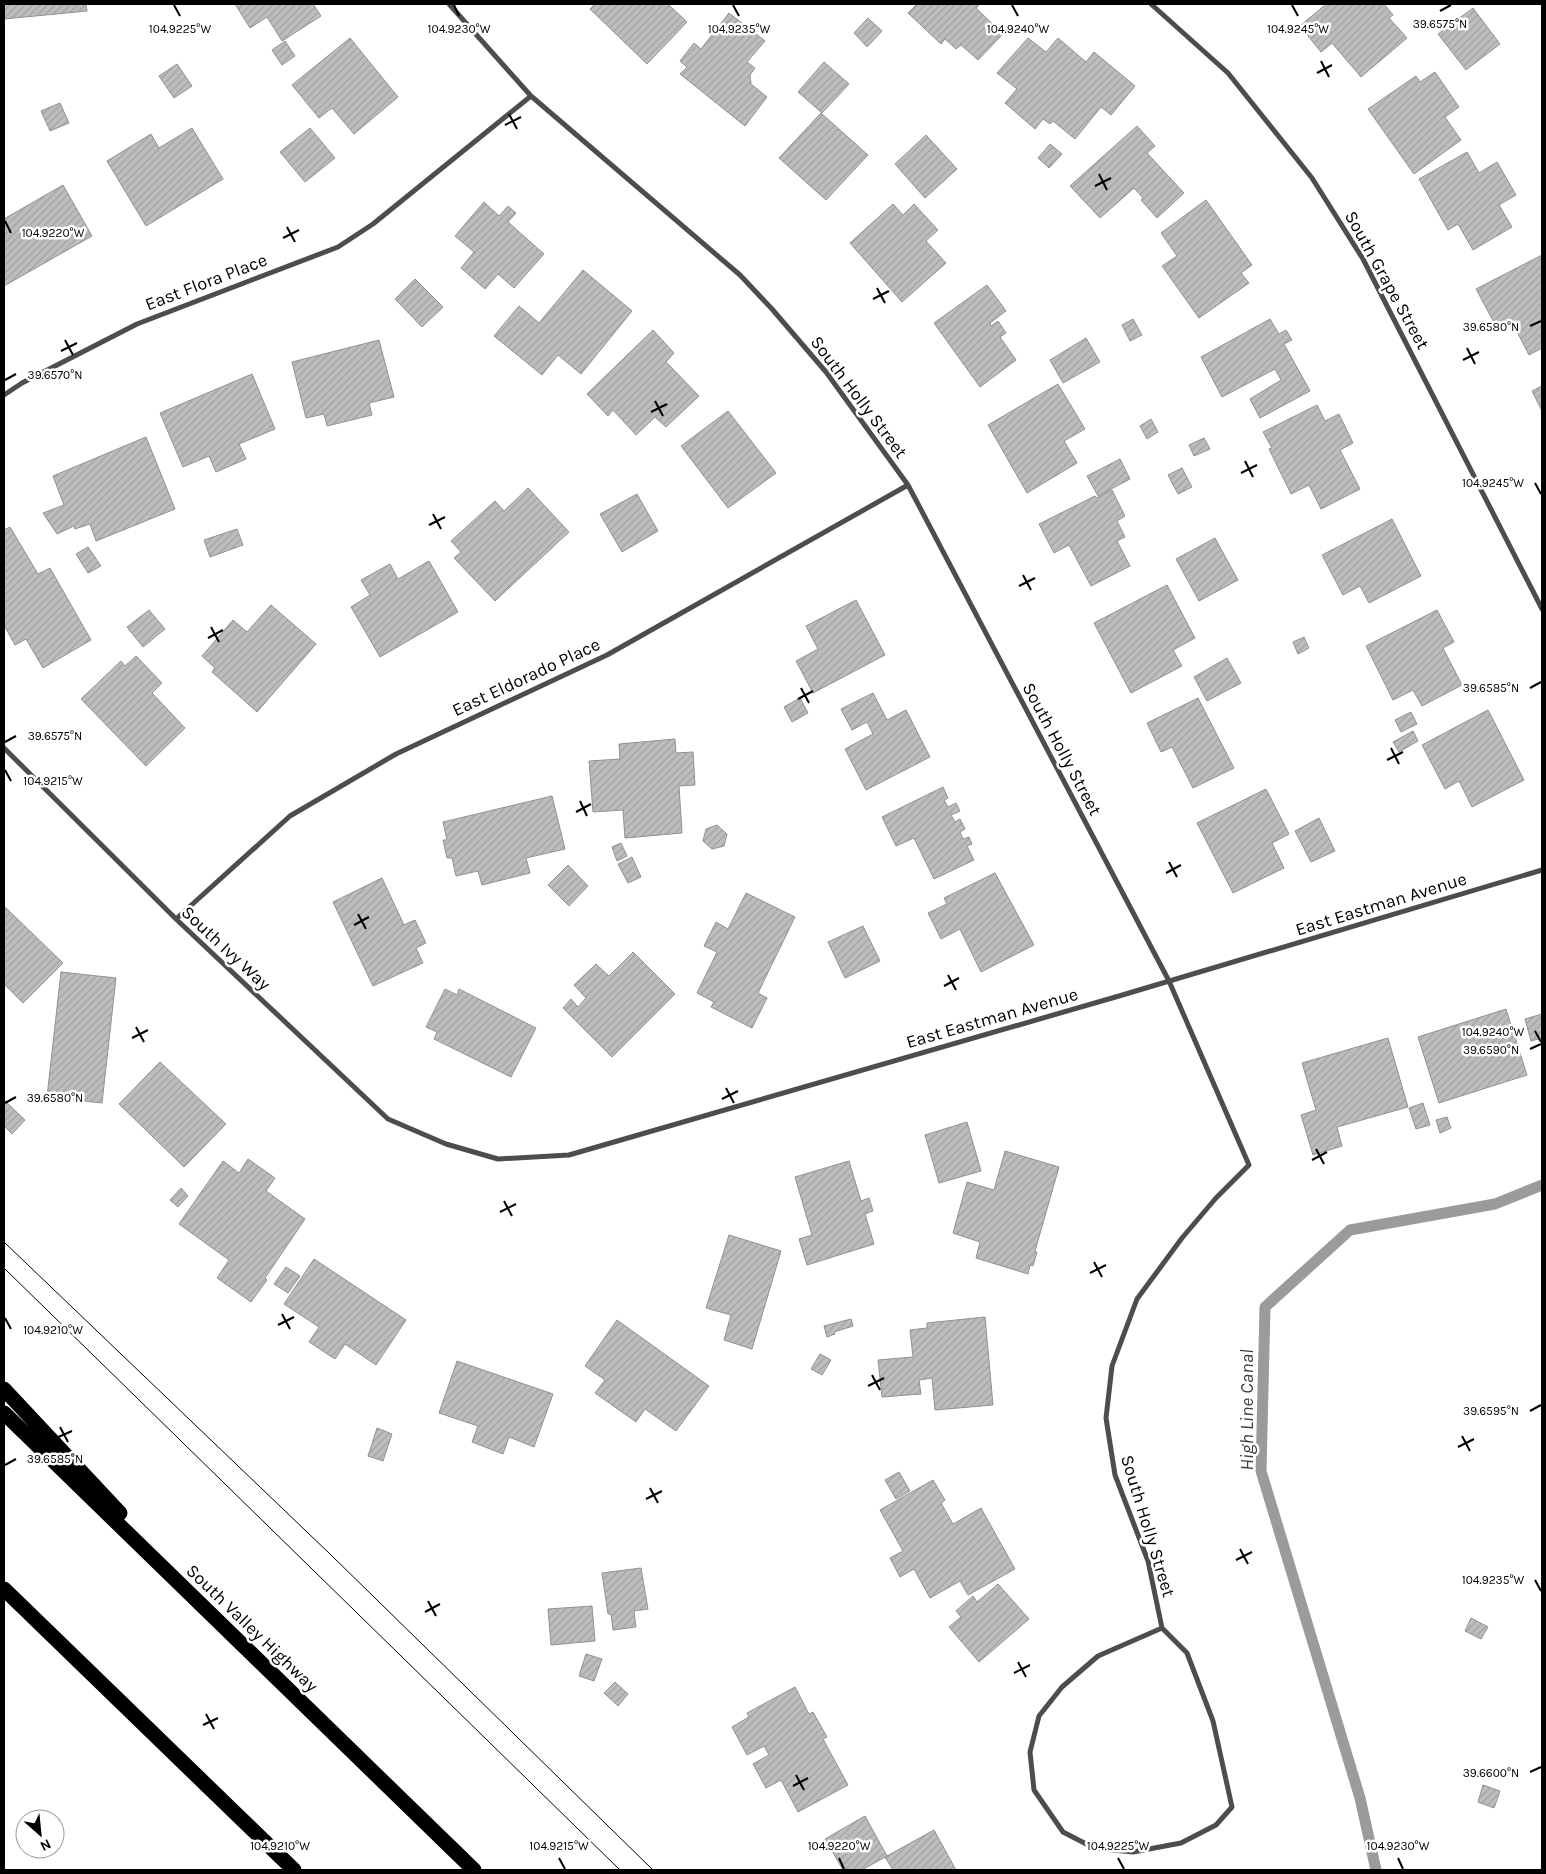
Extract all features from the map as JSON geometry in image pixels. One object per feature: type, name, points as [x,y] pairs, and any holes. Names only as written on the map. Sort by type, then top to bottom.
[{"type":"highway","points":[[4,1389],[267,1669]]},
{"type":"highway","name":"South Valley Highway","points":[[4,1413],[474,1870]]},
{"type":"highway","points":[[4,1589],[294,1870]]},
{"type":"street","name":"South Holly Street","points":[[449,4],[530,96],[740,275],[826,372],[908,485],[1169,981],[1249,1165],[1216,1198],[1182,1238],[1137,1299],[1112,1366],[1106,1418],[1115,1475],[1148,1561],[1162,1628]]},
{"type":"street","name":"South Grape Street","points":[[1151,4],[1228,73],[1312,178],[1363,259],[1542,609]]},
{"type":"street","name":"East Flora Place","points":[[4,395],[22,383],[137,324],[338,246],[373,224],[530,96]]},
{"type":"street","name":"East Eldorado Place","points":[[176,919],[290,816],[396,754],[607,655],[908,485]]},
{"type":"street","name":"South Ivy Way","points":[[4,748],[176,919],[388,1119],[446,1144]]},
{"type":"street","name":"East Eastman Avenue","points":[[446,1144],[498,1159],[569,1156],[1542,870]]},
{"type":"street","points":[[1162,1628],[1187,1653],[1213,1721],[1232,1808],[1216,1824],[1181,1843],[1133,1852],[1094,1848],[1062,1832],[1034,1790],[1030,1752],[1039,1716],[1062,1687],[1098,1656],[1162,1628]]},
{"type":"building","points":[[4,4],[86,4],[87,11],[4,19]]},
{"type":"building","points":[[235,4],[313,4],[321,16],[282,41],[267,17],[250,28]]},
{"type":"building","points":[[595,4],[668,4],[687,22],[647,64],[590,9]]},
{"type":"building","points":[[917,4],[980,4],[976,8],[1003,34],[978,60],[961,45],[956,49],[945,39],[941,44],[908,13]]},
{"type":"building","points":[[1326,4],[1384,4],[1393,15],[1389,18],[1407,38],[1361,77],[1332,43],[1321,52],[1300,26]]},
{"type":"building","points":[[1473,8],[1500,44],[1466,70],[1438,34]]},
{"type":"building","points":[[729,13],[765,41],[747,62],[755,68],[750,75],[751,84],[767,97],[745,126],[680,74],[687,67],[680,61],[694,43],[701,49]]},
{"type":"building","points":[[868,18],[882,31],[867,47],[854,33]]},
{"type":"building","points":[[350,38],[398,97],[354,134],[332,108],[319,118],[292,85]]},
{"type":"building","points":[[1028,38],[1046,52],[1058,38],[1086,62],[1094,52],[1135,86],[1111,115],[1101,107],[1075,139],[1053,121],[1050,124],[1043,119],[1035,129],[1005,103],[1017,89],[997,73]]},
{"type":"building","points":[[285,41],[295,56],[282,65],[272,50]]},
{"type":"building","points":[[824,62],[849,84],[822,113],[798,92]]},
{"type":"building","points":[[177,64],[192,86],[174,98],[159,76]]},
{"type":"building","points":[[1435,72],[1459,107],[1445,117],[1461,140],[1414,174],[1368,109],[1416,76],[1420,82]]},
{"type":"building","points":[[60,103],[69,123],[50,131],[41,111]]},
{"type":"building","points":[[821,113],[868,155],[826,200],[779,158]]},
{"type":"building","points":[[1137,126],[1155,146],[1147,153],[1184,193],[1157,218],[1141,200],[1143,198],[1134,188],[1100,218],[1070,186]]},
{"type":"building","points":[[192,128],[223,179],[146,226],[107,161],[151,134],[159,148]]},
{"type":"building","points":[[310,128],[335,158],[305,182],[280,152]]},
{"type":"building","points":[[926,135],[957,169],[925,198],[895,164]]},
{"type":"building","points":[[1050,144],[1062,154],[1049,168],[1038,158]]},
{"type":"building","points":[[1467,152],[1479,173],[1497,162],[1516,195],[1499,205],[1512,227],[1473,250],[1458,224],[1448,230],[1419,179]]},
{"type":"building","points":[[63,185],[92,236],[4,286],[4,219]]},
{"type":"building","points":[[1206,200],[1252,265],[1241,273],[1249,283],[1199,318],[1162,266],[1177,256],[1161,233]]},
{"type":"building","points":[[484,202],[499,216],[508,206],[516,213],[508,222],[544,254],[514,288],[498,274],[485,289],[461,268],[474,252],[455,236]]},
{"type":"building","points":[[893,204],[903,215],[914,204],[938,230],[926,241],[946,263],[902,302],[850,243]]},
{"type":"building","points":[[1542,255],[1542,348],[1529,355],[1511,320],[1497,328],[1476,289]]},
{"type":"building","points":[[583,270],[632,311],[581,374],[558,355],[542,375],[494,336],[519,306],[539,323]]},
{"type":"building","points":[[415,279],[443,307],[422,327],[395,299]]},
{"type":"building","points":[[987,285],[1006,311],[990,323],[991,326],[998,321],[1006,333],[1000,337],[1016,360],[980,387],[934,323]]},
{"type":"building","points":[[1133,319],[1142,335],[1130,341],[1122,325]]},
{"type":"building","points":[[1270,319],[1279,334],[1286,330],[1292,340],[1284,344],[1310,391],[1260,418],[1250,399],[1281,380],[1275,369],[1222,397],[1201,357]]},
{"type":"building","points":[[653,330],[674,353],[666,362],[699,396],[666,427],[655,417],[636,435],[613,410],[608,416],[587,394]]},
{"type":"building","points":[[1086,338],[1100,362],[1063,383],[1050,360]]},
{"type":"building","points":[[379,340],[394,397],[369,403],[372,415],[327,426],[324,414],[306,418],[292,362]]},
{"type":"building","points":[[252,374],[275,429],[239,444],[246,459],[216,472],[209,456],[183,467],[160,413]]},
{"type":"building","points":[[1058,384],[1085,429],[1064,441],[1077,463],[1027,493],[988,425]]},
{"type":"building","points":[[1542,386],[1542,411],[1532,391]]},
{"type":"building","points":[[1317,405],[1325,421],[1339,414],[1353,443],[1340,450],[1360,489],[1321,509],[1309,485],[1291,494],[1269,449],[1272,448],[1263,432]]},
{"type":"building","points":[[728,411],[776,473],[728,508],[681,446]]},
{"type":"building","points":[[1151,419],[1158,432],[1147,439],[1140,426]]},
{"type":"building","points":[[146,437],[175,509],[96,541],[90,524],[75,529],[74,526],[57,534],[43,513],[64,505],[53,476]]},
{"type":"building","points":[[1204,438],[1210,449],[1194,456],[1189,445]]},
{"type":"building","points":[[1120,459],[1130,479],[1098,496],[1087,476]]},
{"type":"building","points":[[1182,468],[1192,487],[1178,494],[1168,475]]},
{"type":"building","points":[[528,488],[569,532],[495,601],[454,558],[461,552],[451,541],[495,501],[504,511]]},
{"type":"building","points":[[1112,490],[1125,516],[1117,521],[1125,537],[1117,541],[1130,566],[1091,586],[1069,545],[1054,553],[1039,524],[1095,496],[1096,498]]},
{"type":"building","points":[[637,494],[658,531],[622,552],[600,514]]},
{"type":"building","points":[[1392,519],[1421,576],[1369,603],[1360,586],[1343,595],[1322,555]]},
{"type":"building","points":[[10,527],[38,574],[50,568],[91,640],[43,668],[26,639],[15,645],[4,625],[4,530]]},
{"type":"building","points":[[237,529],[243,545],[210,557],[204,540]]},
{"type":"building","points":[[1215,538],[1238,580],[1199,601],[1176,559]]},
{"type":"building","points":[[88,547],[101,566],[88,573],[76,554]]},
{"type":"building","points":[[429,561],[458,612],[380,657],[351,607],[370,595],[361,580],[390,564],[398,579]]},
{"type":"building","points":[[1167,585],[1195,638],[1173,650],[1182,666],[1131,693],[1094,623]]},
{"type":"building","points":[[856,600],[885,655],[813,693],[796,661],[818,649],[806,626]]},
{"type":"building","points":[[271,605],[316,644],[257,712],[212,672],[215,668],[202,656],[233,620],[247,632]]},
{"type":"building","points":[[149,610],[165,629],[143,647],[127,627]]},
{"type":"building","points":[[1437,610],[1454,642],[1443,648],[1462,685],[1422,706],[1413,690],[1393,700],[1366,646]]},
{"type":"building","points":[[1304,637],[1309,648],[1298,654],[1293,642]]},
{"type":"building","points":[[136,656],[162,683],[152,693],[185,728],[146,766],[81,699],[121,661],[125,666]]},
{"type":"building","points":[[1227,658],[1241,683],[1207,701],[1194,677]]},
{"type":"building","points":[[873,693],[887,720],[906,710],[930,757],[866,790],[845,749],[873,734],[867,722],[852,730],[841,709]]},
{"type":"building","points":[[800,698],[808,713],[792,722],[784,707]]},
{"type":"building","points":[[1198,698],[1234,768],[1193,788],[1172,747],[1161,752],[1147,723]]},
{"type":"building","points":[[1488,710],[1524,780],[1472,807],[1459,781],[1445,789],[1422,745]]},
{"type":"building","points":[[1411,712],[1417,724],[1401,732],[1395,720]]},
{"type":"building","points":[[1413,731],[1418,741],[1399,752],[1393,742]]},
{"type":"building","points":[[675,739],[676,753],[693,752],[695,785],[679,786],[682,833],[625,838],[623,810],[593,812],[589,761],[620,759],[619,744]]},
{"type":"building","points":[[943,787],[948,798],[944,800],[948,807],[956,803],[960,811],[951,815],[955,822],[960,819],[965,829],[960,832],[963,839],[969,837],[972,844],[967,846],[974,860],[934,879],[914,838],[896,846],[882,817]]},
{"type":"building","points":[[1266,789],[1289,834],[1272,843],[1284,868],[1233,893],[1197,823]]},
{"type":"building","points":[[552,796],[565,849],[526,858],[530,873],[482,885],[478,871],[456,876],[452,858],[447,858],[443,840],[447,840],[443,822]]},
{"type":"building","points":[[1319,818],[1335,851],[1311,862],[1295,831]]},
{"type":"building","points":[[717,825],[727,834],[724,846],[712,849],[703,841],[706,829]]},
{"type":"building","points":[[621,843],[627,856],[617,861],[612,847]]},
{"type":"building","points":[[632,857],[641,877],[628,883],[618,864]]},
{"type":"building","points":[[568,865],[588,886],[569,906],[548,885]]},
{"type":"building","points":[[995,873],[1034,945],[981,972],[960,929],[941,939],[928,913],[947,904],[944,898]]},
{"type":"building","points":[[382,878],[404,925],[415,920],[426,943],[416,948],[423,963],[373,986],[333,902]]},
{"type":"building","points":[[746,893],[795,917],[758,993],[767,998],[752,1028],[711,1007],[714,1002],[697,993],[717,952],[704,946],[716,922],[728,929]]},
{"type":"building","points":[[4,906],[63,963],[23,1003],[4,984]]},
{"type":"building","points":[[863,926],[880,961],[845,978],[828,942]]},
{"type":"building","points":[[633,952],[675,994],[612,1057],[563,1008],[571,999],[578,1007],[586,998],[574,985],[596,964],[609,976]]},
{"type":"building","points":[[61,972],[116,978],[102,1103],[47,1097]]},
{"type":"building","points":[[445,989],[457,995],[459,989],[536,1028],[511,1077],[434,1039],[437,1032],[426,1027]]},
{"type":"building","points":[[1506,1009],[1527,1075],[1439,1103],[1418,1037]]},
{"type":"building","points":[[1542,1014],[1542,1038],[1531,1041],[1525,1019]]},
{"type":"building","points":[[1388,1038],[1408,1107],[1337,1127],[1342,1146],[1313,1155],[1301,1115],[1316,1110],[1302,1063]]},
{"type":"building","points":[[160,1062],[226,1124],[184,1167],[119,1104]]},
{"type":"building","points":[[4,1100],[25,1120],[12,1134],[4,1126]]},
{"type":"building","points":[[1423,1103],[1430,1125],[1416,1129],[1409,1108]]},
{"type":"building","points":[[1447,1117],[1451,1128],[1440,1133],[1436,1120]]},
{"type":"building","points":[[967,1122],[981,1171],[939,1183],[925,1135]]},
{"type":"building","points":[[1005,1151],[1059,1167],[1035,1251],[1037,1252],[1033,1266],[1030,1265],[1028,1274],[976,1258],[980,1242],[953,1233],[967,1182],[994,1190]]},
{"type":"building","points":[[248,1159],[275,1178],[266,1191],[305,1219],[251,1302],[217,1278],[229,1260],[179,1224],[223,1161],[239,1173]]},
{"type":"building","points":[[849,1161],[861,1201],[869,1198],[873,1211],[865,1214],[874,1244],[807,1265],[799,1239],[812,1235],[795,1177]]},
{"type":"building","points":[[181,1188],[188,1196],[178,1207],[170,1200]]},
{"type":"building","points":[[729,1235],[781,1251],[752,1349],[724,1340],[731,1315],[706,1308]]},
{"type":"building","points":[[314,1259],[406,1320],[376,1365],[345,1344],[335,1359],[309,1342],[319,1327],[284,1304]]},
{"type":"building","points":[[286,1267],[300,1276],[288,1293],[274,1284]]},
{"type":"building","points":[[985,1317],[993,1405],[935,1410],[932,1378],[919,1380],[921,1394],[882,1397],[878,1360],[913,1357],[910,1330],[927,1328],[927,1323]]},
{"type":"building","points":[[851,1319],[853,1326],[834,1332],[835,1334],[827,1337],[824,1326]]},
{"type":"building","points":[[617,1320],[709,1386],[676,1431],[645,1409],[636,1422],[595,1393],[605,1380],[585,1366]]},
{"type":"building","points":[[820,1354],[831,1360],[822,1375],[811,1369]]},
{"type":"building","points":[[457,1361],[553,1394],[534,1447],[509,1437],[503,1454],[472,1442],[478,1426],[439,1413]]},
{"type":"building","points":[[377,1428],[392,1434],[383,1461],[368,1456]]},
{"type":"building","points":[[899,1472],[910,1491],[896,1499],[885,1480]]},
{"type":"building","points":[[933,1480],[945,1500],[941,1503],[953,1524],[981,1508],[1015,1569],[968,1595],[960,1581],[930,1598],[914,1569],[900,1577],[890,1558],[903,1551],[880,1510]]},
{"type":"building","points":[[641,1568],[648,1609],[634,1611],[636,1627],[613,1630],[611,1614],[608,1614],[602,1573]]},
{"type":"building","points":[[998,1584],[1029,1619],[979,1662],[949,1627],[961,1617],[956,1611],[973,1596],[977,1602]]},
{"type":"building","points":[[592,1606],[595,1641],[551,1645],[548,1609]]},
{"type":"building","points":[[1471,1618],[1488,1627],[1481,1639],[1465,1631]]},
{"type":"building","points":[[586,1654],[602,1659],[594,1681],[579,1676]]},
{"type":"building","points":[[615,1682],[628,1694],[618,1706],[604,1693]]},
{"type":"building","points":[[795,1687],[809,1714],[813,1712],[827,1737],[823,1739],[848,1785],[798,1812],[781,1780],[766,1788],[753,1764],[769,1755],[764,1746],[747,1755],[732,1727],[749,1717],[747,1713]]},
{"type":"building","points":[[1483,1785],[1500,1791],[1494,1808],[1478,1802]]},
{"type":"building","points":[[865,1816],[887,1856],[862,1870],[843,1870],[825,1839]]},
{"type":"building","points":[[934,1830],[956,1870],[893,1870],[885,1857]]},
{"type":"waterway","name":"High Line Canal","points":[[1376,1870],[1360,1798],[1261,1471],[1265,1307],[1350,1230],[1495,1204],[1542,1185]]},
{"type":"tram line","points":[[4,1242],[330,1554],[653,1870]]},
{"type":"tram line","points":[[4,1268],[620,1870]]}]
